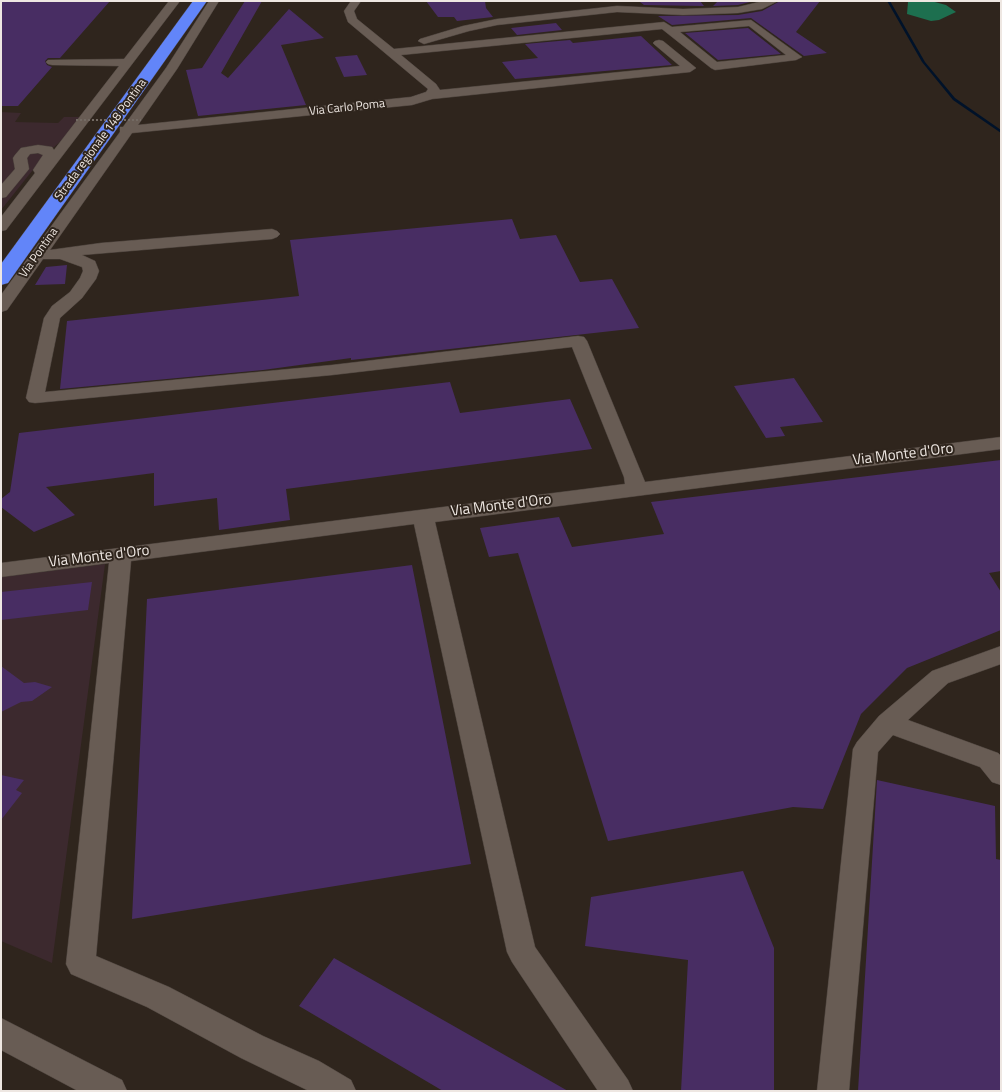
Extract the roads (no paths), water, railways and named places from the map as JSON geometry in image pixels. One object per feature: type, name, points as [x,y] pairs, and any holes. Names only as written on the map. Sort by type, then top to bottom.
[{"type":"highway","name":"Strada regionale 148 Pontina","points":[[4,234],[186,1]]},
{"type":"highway","name":"Strada regionale 148 Pontina","points":[[1,279],[180,32],[200,1]]},
{"type":"highway","points":[[171,68],[180,32]]},
{"type":"street","points":[[4,234],[30,190],[174,1]]},
{"type":"street","name":"Via Pontina","points":[[1,307],[125,130],[171,68],[214,1]]},
{"type":"street","points":[[356,1],[349,11],[350,18],[432,87],[434,90],[431,95]]},
{"type":"street","points":[[590,1],[599,11]]},
{"type":"street","points":[[389,51],[481,24],[622,9],[666,12],[721,12],[754,8],[773,1]]},
{"type":"street","points":[[389,51],[664,25],[670,30],[715,66],[796,57],[752,23],[670,30]]},
{"type":"street","name":"Via Carlo Poma","points":[[125,130],[412,101],[431,95],[690,68],[659,43]]},
{"type":"street","points":[[52,62],[127,64]]},
{"type":"street","points":[[1,180],[11,169],[8,160],[11,154],[18,149],[71,137]]},
{"type":"street","points":[[1,194],[22,169],[21,155],[32,149],[44,149],[50,155],[32,180],[30,190]]},
{"type":"street","points":[[37,255],[272,234]]},
{"type":"street","points":[[60,254],[80,259],[89,264],[92,271],[76,295],[52,318],[35,398],[332,370],[578,341],[634,477],[636,489]]},
{"type":"street","name":"Via Monte d'Oro","points":[[1,570],[1001,443]]},
{"type":"street","points":[[423,516],[522,952],[617,1091]]},
{"type":"street","points":[[121,555],[81,964],[158,997],[252,1047],[308,1072],[340,1091]]},
{"type":"street","points":[[833,1091],[866,749],[888,723],[940,677],[1001,655]]},
{"type":"street","points":[[888,723],[989,760],[1001,775]]},
{"type":"street","points":[[1,1033],[93,1087]]},
{"type":"waterway","points":[[888,1],[924,62],[954,99],[1001,132]]}]
